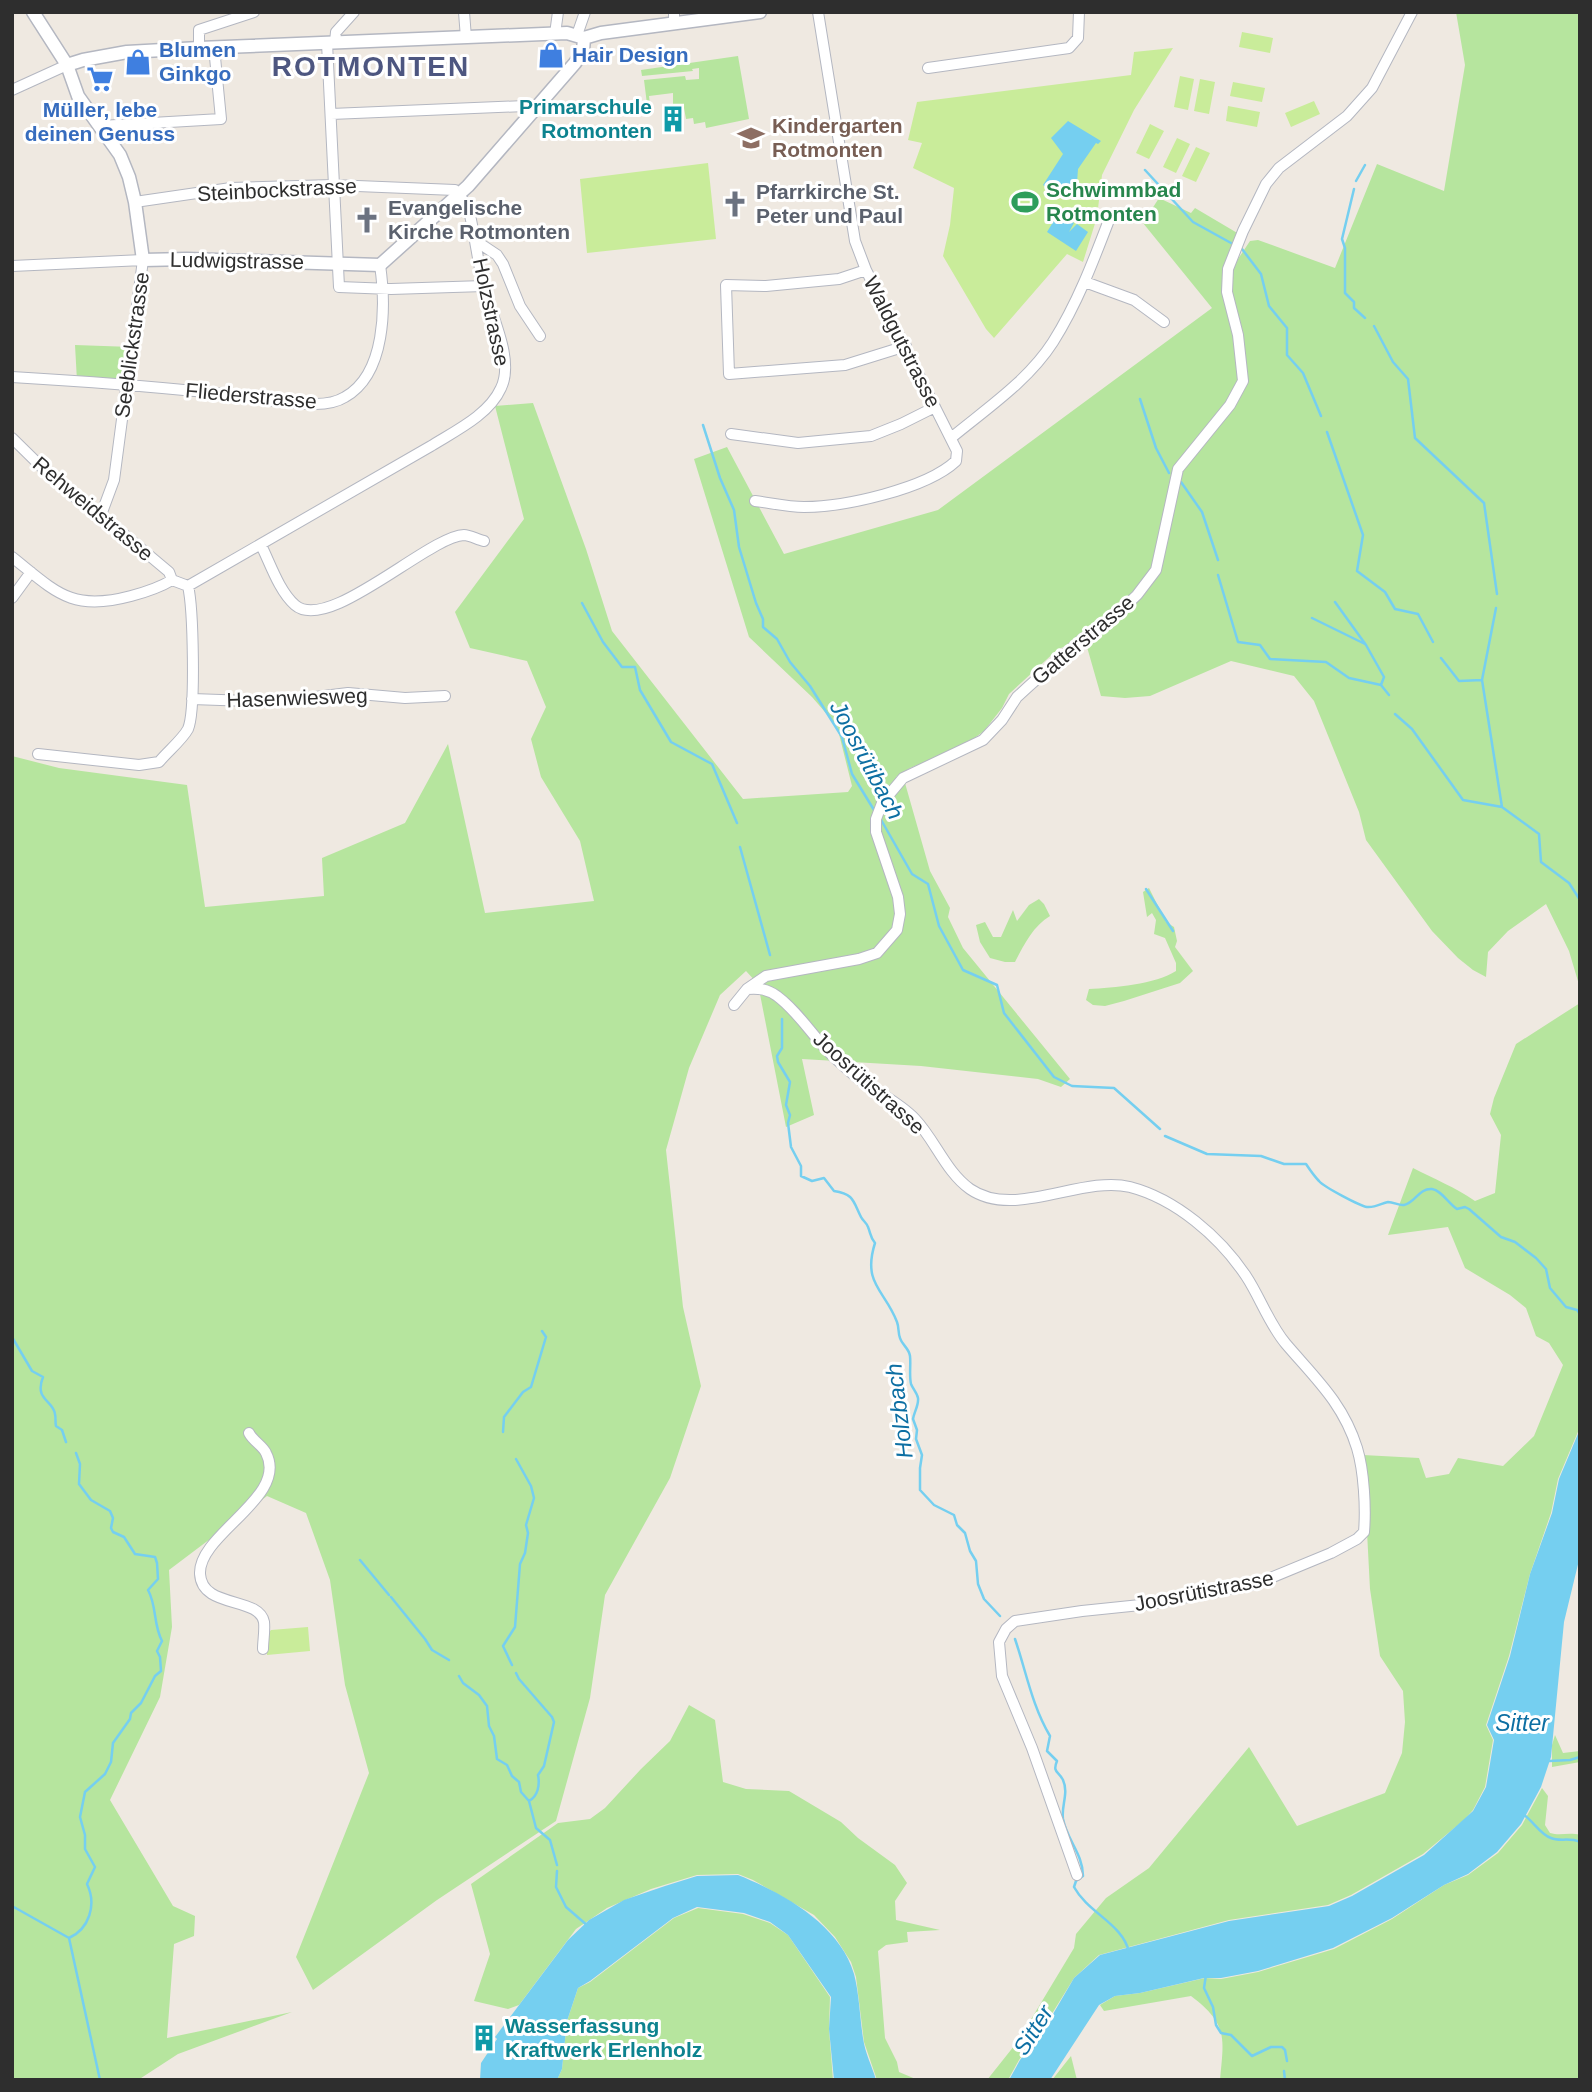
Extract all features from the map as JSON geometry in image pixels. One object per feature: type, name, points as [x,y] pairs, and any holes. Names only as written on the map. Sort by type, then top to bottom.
[{"type":"street","name":"Seeblickstrasse","points":[[33,12],[67,65],[78,96],[120,155],[130,177],[143,260],[114,480],[101,515]]},
{"type":"street","points":[[199,48],[200,30],[254,12]]},
{"type":"street","points":[[354,12],[331,42],[333,185],[339,287],[484,286]]},
{"type":"street","points":[[464,12],[466,38]]},
{"type":"street","points":[[555,34],[558,12]]},
{"type":"street","points":[[380,265],[460,193],[575,63],[583,51],[581,36],[585,12]]},
{"type":"street","points":[[12,90],[67,65],[127,52],[555,34],[581,36],[674,18],[760,12]]},
{"type":"street","name":"Waldgutstrasse","points":[[818,12],[855,241],[866,270],[951,438]]},
{"type":"street","points":[[928,68],[1069,48],[1078,38],[1079,12]]},
{"type":"street","name":"Gatterstrasse","points":[[734,1005],[747,989],[766,976],[859,959],[877,953],[897,930],[900,915],[898,897],[876,832],[877,814],[882,803],[902,779],[983,740],[1002,720],[1017,696],[1081,640],[1113,618],[1137,595],[1156,570],[1178,469],[1230,405],[1243,381],[1238,335],[1227,292],[1228,269],[1243,231],[1266,184],[1279,167],[1347,116],[1371,88],[1412,12]]},
{"type":"street","points":[[100,126],[221,119],[214,47]]},
{"type":"street","points":[[331,114],[525,106],[533,109]]},
{"type":"street","name":"Steinbockstrasse","points":[[135,202],[231,188],[333,185],[452,188],[460,193]]},
{"type":"street","name":"Holzstrasse","points":[[188,586],[431,446],[468,423],[491,404],[502,387],[505,370],[501,342],[484,286],[467,205],[460,193]]},
{"type":"street","points":[[755,501],[802,507],[862,500],[946,470],[956,461],[957,451],[951,438],[1028,372],[1052,344],[1085,282],[1110,220]]},
{"type":"street","points":[[476,241],[497,255],[520,306],[540,335]]},
{"type":"street","name":"Ludwigstrasse","points":[[12,266],[187,259],[380,265]]},
{"type":"street","name":"Fliederstrasse","points":[[12,377],[213,392],[316,404],[339,400],[357,388],[373,366],[380,340],[380,265]]},
{"type":"street","points":[[866,270],[839,279],[766,286],[726,285],[729,374],[845,365],[906,346]]},
{"type":"street","points":[[1085,282],[1134,300],[1164,322]]},
{"type":"street","points":[[731,434],[798,443],[870,436],[935,407]]},
{"type":"street","name":"Rehweidstrasse","points":[[12,438],[66,491],[101,515],[169,572],[172,580]]},
{"type":"street","points":[[261,545],[294,604],[303,610],[313,611],[364,590],[438,545],[463,535],[484,541]]},
{"type":"street","points":[[12,556],[70,599],[100,603],[146,592],[172,580],[188,586],[192,603],[192,699],[188,729],[159,762],[139,765],[38,754]]},
{"type":"street","points":[[12,598],[31,572]]},
{"type":"street","name":"Hasenwiesweg","points":[[192,699],[275,702],[348,693],[405,698],[445,696]]},
{"type":"street","name":"Joosrütistrasse","points":[[747,989],[765,989],[778,997],[833,1056],[862,1081],[915,1119],[955,1175],[980,1195],[1008,1199],[1039,1197],[1105,1185],[1127,1186],[1148,1192],[1194,1220],[1233,1258],[1284,1342],[1327,1388],[1354,1439],[1361,1463],[1365,1523],[1364,1532],[1357,1539],[1295,1570],[1256,1584],[1150,1604],[1015,1621],[1006,1629],[999,1642],[1002,1676],[1032,1748],[1077,1875]]},
{"type":"street","points":[[249,1433],[266,1453],[269,1464],[267,1479],[249,1506],[206,1551],[200,1567],[200,1577],[205,1588],[216,1597],[243,1605],[260,1614],[264,1621],[263,1649]]},
{"type":"green space","points":[[1456,12],[1580,12],[1580,988],[1569,951],[1546,904],[1508,931],[1488,952],[1486,977],[1458,958],[1432,931],[1366,840],[1359,812],[1314,701],[1294,676],[1231,661],[1150,696],[1101,696],[1087,647],[1082,640],[1160,571],[1180,469],[1247,381],[1231,292],[1232,268],[1250,241],[1258,240],[1335,268],[1377,164],[1444,191],[1465,65]]},
{"type":"green space","points":[[1242,32],[1273,38],[1270,53],[1239,47]]},
{"type":"green space","name":"Schwimmbad Rotmonten","points":[[1173,48],[1134,110],[1102,175],[1097,217],[1083,262],[1067,254],[994,338],[943,256],[954,188],[913,168],[922,143],[908,140],[917,102],[1131,75],[1134,52]]},
{"type":"green space","points":[[738,56],[749,119],[706,128],[705,122],[694,124],[693,118],[686,119],[684,108],[673,109],[673,93],[649,96],[650,104],[647,104],[644,80],[685,76],[686,80],[699,79],[699,68],[692,69],[693,71],[642,76],[641,70]]},
{"type":"green space","points":[[1180,76],[1194,79],[1188,110],[1174,107]]},
{"type":"green space","points":[[1200,79],[1215,82],[1209,114],[1194,111]]},
{"type":"green space","points":[[1233,82],[1265,88],[1262,102],[1230,96]]},
{"type":"green space","points":[[1314,101],[1320,114],[1291,127],[1285,113]]},
{"type":"green space","points":[[1228,106],[1260,112],[1257,127],[1226,121]]},
{"type":"green space","points":[[1150,124],[1164,131],[1149,159],[1136,153]]},
{"type":"green space","points":[[1177,138],[1190,144],[1176,173],[1163,167]]},
{"type":"green space","points":[[1196,147],[1210,153],[1196,182],[1182,176]]},
{"type":"green space","points":[[708,163],[716,239],[587,253],[580,179]]},
{"type":"green space","points":[[1159,198],[1191,213],[1195,208],[1239,234],[1223,269],[1223,297],[1240,365],[1241,381],[1210,427],[1176,468],[1160,527],[1154,570],[1134,595],[1080,639],[1057,650],[1009,694],[984,731],[961,748],[910,768],[896,777],[905,783],[930,871],[950,908],[948,917],[963,948],[1070,1079],[1061,1087],[1038,1079],[921,1066],[802,1059],[814,1115],[786,1127],[758,984],[746,971],[720,995],[689,1068],[666,1150],[683,1307],[701,1386],[670,1478],[605,1595],[590,1698],[556,1821],[437,1900],[313,1990],[296,1957],[369,1773],[345,1685],[330,1580],[306,1513],[267,1496],[169,1570],[172,1627],[160,1697],[110,1800],[173,1906],[195,1916],[194,1936],[174,1944],[167,2038],[292,2012],[178,2054],[138,2080],[12,2080],[12,756],[59,768],[187,785],[205,907],[324,896],[322,858],[405,823],[448,744],[485,913],[594,901],[580,841],[541,777],[531,739],[546,707],[527,661],[470,648],[455,612],[524,519],[495,406],[533,403],[586,549],[612,631],[743,799],[848,792],[852,786],[837,726],[812,697],[749,637],[694,459],[727,447],[784,554],[938,510],[1212,308],[1143,223]]},
{"type":"green space","points":[[75,345],[132,347],[127,386],[77,381]]},
{"type":"green space","points":[[1149,888],[1166,922],[1174,927],[1177,941],[1175,947],[1193,971],[1180,983],[1105,1006],[1093,1005],[1086,1000],[1089,989],[1146,982],[1176,971],[1176,963],[1165,938],[1154,934],[1156,920],[1152,913],[1147,917],[1143,892]]},
{"type":"green space","points":[[1039,899],[1050,916],[1034,930],[1015,962],[990,958],[980,942],[976,925],[985,922],[993,937],[1001,937],[1013,910],[1017,921],[1029,905]]},
{"type":"green space","points":[[1580,1003],[1580,1427],[1558,1479],[1551,1513],[1530,1574],[1509,1656],[1486,1725],[1493,1740],[1485,1787],[1473,1810],[1423,1854],[1328,1905],[1229,1920],[1099,1955],[1074,1978],[1008,2080],[987,2080],[1018,2041],[1074,1948],[1076,1934],[1106,1898],[1149,1868],[1249,1747],[1297,1826],[1385,1793],[1402,1753],[1405,1722],[1403,1691],[1380,1656],[1370,1589],[1363,1455],[1419,1458],[1426,1478],[1449,1474],[1458,1458],[1503,1466],[1534,1436],[1563,1365],[1549,1343],[1536,1336],[1526,1308],[1465,1268],[1448,1227],[1388,1235],[1413,1168],[1475,1201],[1495,1193],[1501,1135],[1490,1114],[1516,1044]]},
{"type":"green space","points":[[308,1627],[310,1651],[267,1655],[267,1635],[271,1630]]},
{"type":"green space","points":[[689,1705],[715,1720],[723,1782],[746,1789],[789,1791],[841,1822],[895,1865],[907,1883],[895,1901],[896,1920],[940,1930],[907,1932],[908,1942],[886,1945],[878,1951],[885,2038],[899,2072],[918,2080],[877,2080],[864,2042],[856,1977],[851,1962],[835,1937],[814,1915],[738,1874],[697,1875],[651,1889],[607,1908],[576,1929],[519,2005],[508,2009],[474,2001],[490,1954],[471,1884],[558,1823],[590,1819],[605,1808],[670,1741]]},
{"type":"green space","points":[[1555,1735],[1563,1753],[1580,1751],[1580,1762],[1552,1767]]},
{"type":"green space","points":[[1542,1788],[1548,1796],[1545,1825],[1550,1833],[1580,1835],[1580,2080],[1220,2080],[1221,2032],[1212,2015],[1191,1996],[1104,2011],[1100,2005],[1115,1996],[1205,1978],[1221,1979],[1258,1972],[1334,1949],[1392,1919],[1444,1885],[1468,1875],[1498,1853],[1522,1825]]},
{"type":"green space","points":[[698,1908],[743,1914],[770,1923],[788,1935],[830,1997],[829,2029],[833,2080],[557,2080],[562,2069],[567,2021],[578,1988],[590,1982],[674,1918]]},
{"type":"green space","points":[[1071,2056],[1077,2080],[1052,2080]]},
{"type":"water","points":[[1068,121],[1101,141],[1096,143],[1078,169],[1076,197],[1061,197],[1043,185],[1063,154],[1051,138]]},
{"type":"water","points":[[1058,214],[1074,223],[1069,232],[1077,224],[1088,232],[1076,251],[1047,232]]},
{"type":"water","name":"Sitter","points":[[1580,1429],[1580,1556],[1564,1622],[1551,1757],[1541,1787],[1521,1824],[1497,1852],[1468,1874],[1333,1948],[1258,1971],[1221,1978],[1204,1978],[1115,1996],[1099,2005],[1050,2080],[1009,2080],[1020,2060],[1046,2026],[1074,1978],[1100,1955],[1229,1921],[1329,1906],[1424,1855],[1473,1811],[1486,1787],[1494,1740],[1487,1725],[1510,1656],[1530,1574],[1552,1513],[1559,1479]]},
{"type":"water","points":[[738,1875],[773,1891],[808,1913],[836,1940],[847,1956],[857,1989],[864,2044],[876,2080],[834,2080],[829,2029],[831,1997],[788,1935],[770,1922],[744,1913],[697,1907],[673,1918],[578,1988],[567,2021],[562,2069],[557,2080],[480,2080],[481,2063],[497,2039],[495,2037],[568,1940],[589,1920],[624,1900],[697,1876]]},
{"type":"waterway","points":[[1356,181],[1365,165]]},
{"type":"waterway","points":[[1145,170],[1193,222],[1231,243]]},
{"type":"waterway","points":[[1354,189],[1342,239],[1345,248],[1345,293],[1354,302],[1354,308],[1365,318]]},
{"type":"waterway","points":[[1242,249],[1261,274],[1269,306],[1287,328],[1287,355],[1303,373],[1321,416]]},
{"type":"waterway","points":[[1374,326],[1393,362],[1408,379],[1415,438],[1484,503],[1497,594]]},
{"type":"waterway","points":[[1140,399],[1156,448],[1169,473]]},
{"type":"waterway","name":"Joosrütibach","points":[[703,425],[720,478],[734,510],[739,547],[763,619],[763,627],[777,639],[842,737],[852,774],[874,810]]},
{"type":"waterway","points":[[1327,432],[1363,535],[1357,571],[1385,592],[1395,609],[1418,614],[1433,642]]},
{"type":"waterway","points":[[1181,482],[1202,512],[1218,560]]},
{"type":"waterway","points":[[1218,575],[1238,642],[1260,645],[1270,659],[1326,662],[1349,678],[1381,685],[1389,695]]},
{"type":"waterway","points":[[1335,602],[1366,645],[1384,677],[1381,685]]},
{"type":"waterway","name":"Holzbach","points":[[582,603],[603,642],[622,667],[635,667],[640,690],[671,742],[712,764],[737,823]]},
{"type":"waterway","points":[[1496,608],[1482,680],[1502,807]]},
{"type":"waterway","points":[[1312,618],[1365,644]]},
{"type":"waterway","points":[[1441,658],[1459,681],[1482,680]]},
{"type":"waterway","points":[[1395,714],[1412,729],[1463,800],[1502,807],[1539,834],[1541,862],[1569,883],[1580,900]]},
{"type":"waterway","name":"Joosrütibach","points":[[880,818],[912,874],[928,884],[939,926],[963,970],[997,985],[1004,1013],[1054,1077],[1072,1086],[1114,1088],[1160,1129]]},
{"type":"waterway","name":"Holzbach","points":[[740,847],[770,955]]},
{"type":"waterway","points":[[1146,889],[1173,931]]},
{"type":"waterway","name":"Holzbach","points":[[782,1019],[782,1048],[777,1056],[790,1082],[786,1105],[790,1115],[788,1123],[791,1147],[801,1166],[801,1176],[812,1181],[824,1178],[834,1191],[849,1196],[875,1243],[871,1268],[873,1278],[898,1324],[901,1340],[910,1356],[911,1384],[918,1398],[913,1419],[922,1455],[920,1490],[934,1505],[954,1515],[957,1525],[965,1533],[976,1561],[978,1584],[984,1599],[1000,1616]]},
{"type":"waterway","name":"Joosrütibach","points":[[1165,1136],[1207,1154],[1261,1156],[1284,1164],[1306,1164],[1322,1184],[1367,1207],[1388,1202],[1404,1205],[1428,1189],[1435,1190],[1457,1209],[1469,1209],[1501,1237],[1515,1242],[1536,1258],[1546,1269],[1550,1288],[1566,1307],[1577,1310],[1580,1314]]},
{"type":"waterway","points":[[503,1432],[504,1417],[523,1392],[531,1387],[546,1337],[542,1331]]},
{"type":"waterway","points":[[12,1337],[32,1371],[43,1377],[42,1395],[54,1409],[56,1426],[62,1430],[66,1442]]},
{"type":"waterway","points":[[69,1938],[82,1929],[91,1908],[87,1884],[95,1867],[85,1849],[85,1835],[80,1817],[85,1792],[105,1774],[111,1762],[113,1743],[130,1719],[131,1713],[141,1703],[155,1676],[161,1671],[157,1651],[162,1641],[148,1590],[158,1579],[155,1557],[135,1554],[124,1537],[113,1532],[110,1511],[91,1500],[79,1484],[80,1464],[76,1453]]},
{"type":"waterway","points":[[512,1665],[503,1646],[515,1627],[520,1564],[525,1553],[528,1533],[526,1525],[534,1498],[531,1486],[516,1459]]},
{"type":"waterway","points":[[360,1560],[389,1595]]},
{"type":"waterway","points":[[391,1597],[432,1650],[449,1660]]},
{"type":"waterway","name":"Holzbach","points":[[1015,1639],[1034,1701],[1050,1736],[1047,1751],[1057,1761],[1056,1770],[1065,1785],[1063,1819],[1078,1854],[1083,1876],[1076,1881],[1074,1887],[1120,1934],[1129,1952]]},
{"type":"waterway","points":[[516,1673],[554,1722],[544,1766],[538,1775],[538,1790],[529,1801]]},
{"type":"waterway","points":[[459,1676],[487,1706],[497,1759],[507,1765],[512,1776],[519,1782],[521,1792],[529,1801],[536,1828],[550,1840],[557,1865]]},
{"type":"waterway","points":[[1549,1761],[1580,1757]]},
{"type":"waterway","points":[[1524,1815],[1547,1836],[1580,1842]]},
{"type":"waterway","points":[[557,1871],[556,1887],[566,1907],[588,1926]]},
{"type":"waterway","points":[[12,1906],[69,1938],[100,2080]]},
{"type":"waterway","points":[[1206,1975],[1204,1988],[1221,2033],[1231,2035],[1252,2056],[1271,2047],[1282,2047],[1287,2061]]},
{"type":"waterway","points":[[1284,2071],[1285,2080]]},
{"type":"place","name":"Hair Design","points":[[551,55]]},
{"type":"place","name":"Blumen Ginkgo","points":[[138,62]]},
{"type":"place","name":"Müller, lebe deinen Genuss","points":[[100,79]]},
{"type":"place","name":"Primarschule Rotmonten","points":[[673,119]]},
{"type":"place","name":"Kindergarten Rotmonten","points":[[751,138]]},
{"type":"place","name":"Schwimmbad Rotmonten","points":[[1025,202]]},
{"type":"place","name":"Pfarrkirche St. Peter und Paul","points":[[735,204]]},
{"type":"place","name":"Evangelische Kirche Rotmonten","points":[[367,220]]},
{"type":"place","name":"Wasserfassung Kraftwerk Erlenholz","points":[[484,2038]]},
{"type":"district","name":"ROTMONTEN","points":[[371,66]]}]
